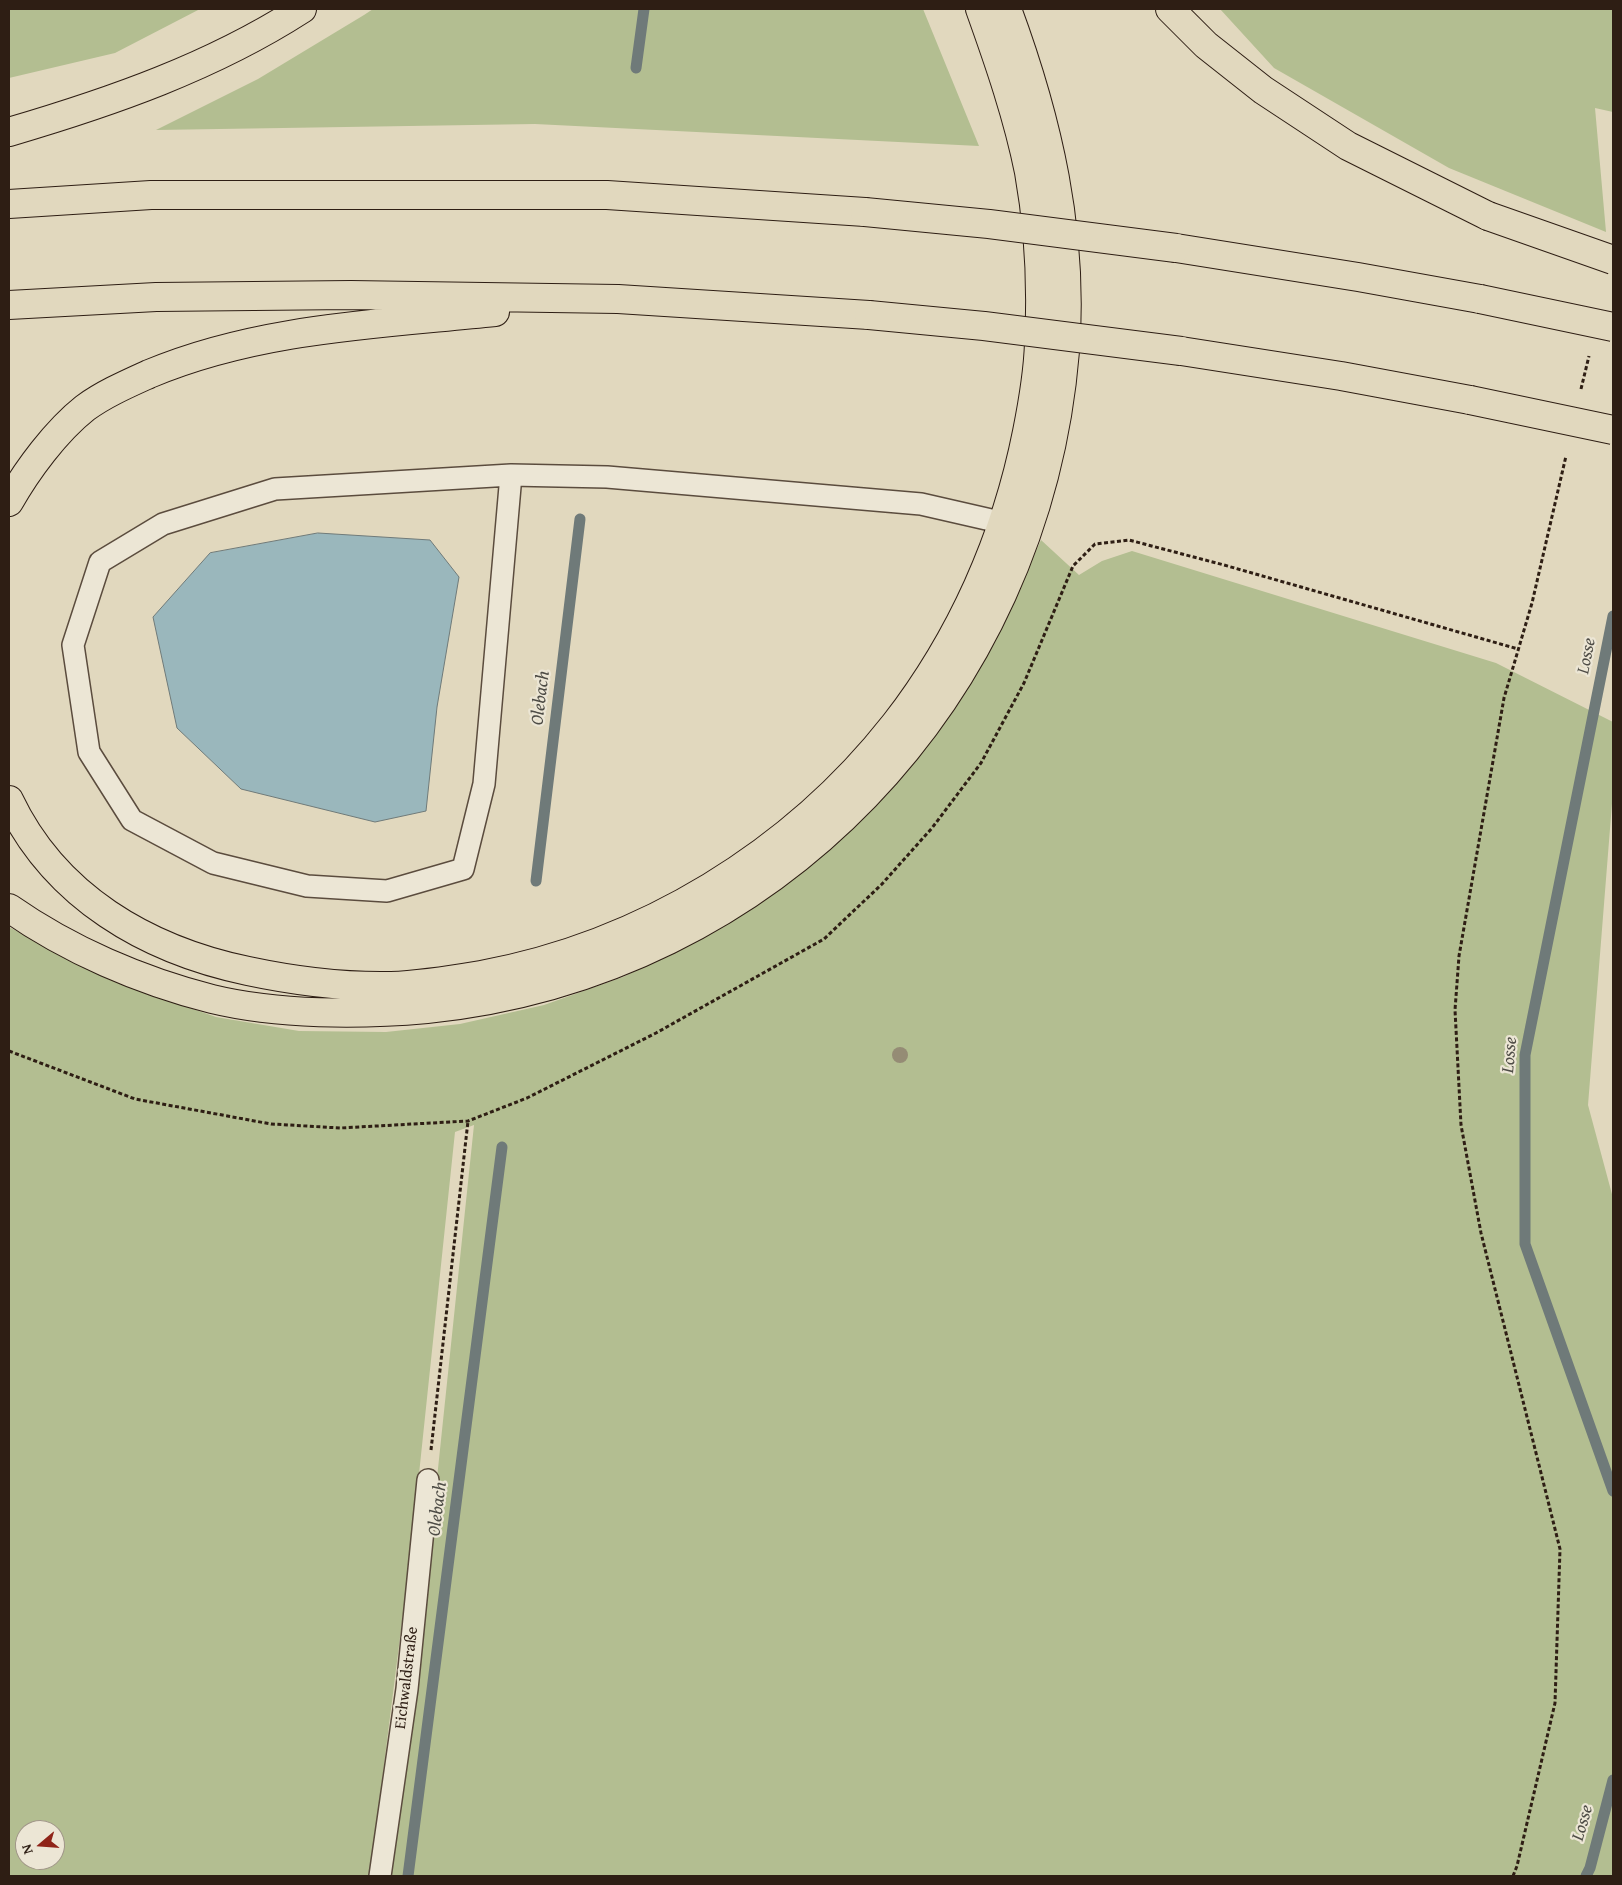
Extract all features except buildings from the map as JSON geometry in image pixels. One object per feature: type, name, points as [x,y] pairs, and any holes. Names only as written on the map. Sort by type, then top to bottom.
[{"type":"highway","points":[[9,132],[141,89],[206,61],[276,26],[302,9]]},
{"type":"highway","points":[[9,800],[16,816],[46,859],[80,894],[120,923],[163,945],[220,965],[278,978],[334,984],[393,986],[452,980],[565,954],[620,934],[673,909],[723,880],[771,846],[816,809],[857,768],[895,724],[929,676],[959,626],[976,590],[1004,522],[1021,462],[1032,405],[1039,346],[1040,288],[1037,230],[1029,172],[1015,115],[980,9]]},
{"type":"highway","points":[[9,908],[83,952],[149,979],[214,999],[274,1008],[334,1013],[395,1012],[455,1006],[515,995],[573,979],[630,958],[684,932],[737,902],[786,867],[834,828],[876,786],[916,740],[982,638],[1008,583],[1030,526],[1046,468],[1058,408],[1065,348],[1066,288],[1063,227],[1054,167],[1040,109],[1007,9]]},
{"type":"highway","points":[[1170,9],[1206,45],[1264,90],[1340,141],[1488,216],[1613,260]]},
{"type":"highway","points":[[9,204],[151,196],[607,195],[866,212],[998,225],[1176,248],[1358,276],[1613,327]]},
{"type":"highway","points":[[9,305],[156,297],[332,295],[618,299],[869,315],[984,326],[1182,351],[1341,376],[1470,400],[1613,430]]},
{"type":"highway","points":[[9,502],[20,481],[53,440],[85,408],[123,386],[171,365],[224,348],[279,336],[346,327],[618,299]]},
{"type":"lane","points":[[512,474],[484,784],[463,869],[387,890],[306,886],[213,863],[132,820],[89,752],[73,645],[100,562],[163,524],[275,490],[512,474],[607,477],[920,504],[1004,522]]},
{"type":"lane","name":"Eichwaldstraße","points":[[380,1876],[407,1689],[428,1480]]},
{"type":"path","points":[[9,1051],[135,1100],[271,1124],[340,1128],[468,1121],[527,1098],[656,1033],[824,939],[882,884],[932,828],[981,763],[1024,683],[1073,566],[1095,544],[1129,540],[1224,565],[1518,649],[1504,698],[1459,956],[1455,1010],[1461,1125],[1481,1233],[1560,1550],[1555,1703],[1513,1876]]},
{"type":"path","points":[[428,1480],[468,1121]]},
{"type":"green space","points":[[9,9],[200,9],[115,53],[9,78]]},
{"type":"green space","points":[[373,9],[923,9],[979,146],[535,124],[156,130],[258,79]]},
{"type":"green space","points":[[1220,9],[1613,9],[1613,112],[1595,108],[1606,232],[1449,168],[1274,68]]},
{"type":"green space","points":[[1041,540],[1079,575],[1102,561],[1132,551],[1496,663],[1613,722],[1613,791],[1588,1105],[1613,1198],[1613,1876],[387,1876],[415,1688],[474,1125],[455,1132],[411,1550],[370,1876],[9,1876],[9,927],[110,980],[216,1017],[299,1031],[386,1032],[460,1024],[544,1005],[623,977],[699,939],[794,874],[866,812],[950,715],[994,641]]},
{"type":"water","points":[[318,533],[430,540],[459,577],[437,707],[426,811],[375,822],[241,789],[177,728],[153,617],[210,553]]},
{"type":"waterway","name":"Olebach","points":[[636,68],[644,9]]},
{"type":"waterway","name":"Olebach","points":[[536,881],[580,519]]},
{"type":"waterway","name":"Losse","points":[[1613,616],[1525,1055],[1525,1244],[1613,1491]]},
{"type":"waterway","name":"Olebach","points":[[408,1876],[502,1147]]},
{"type":"waterway","name":"Losse","points":[[1586,1876],[1590,1868],[1613,1780]]}]
